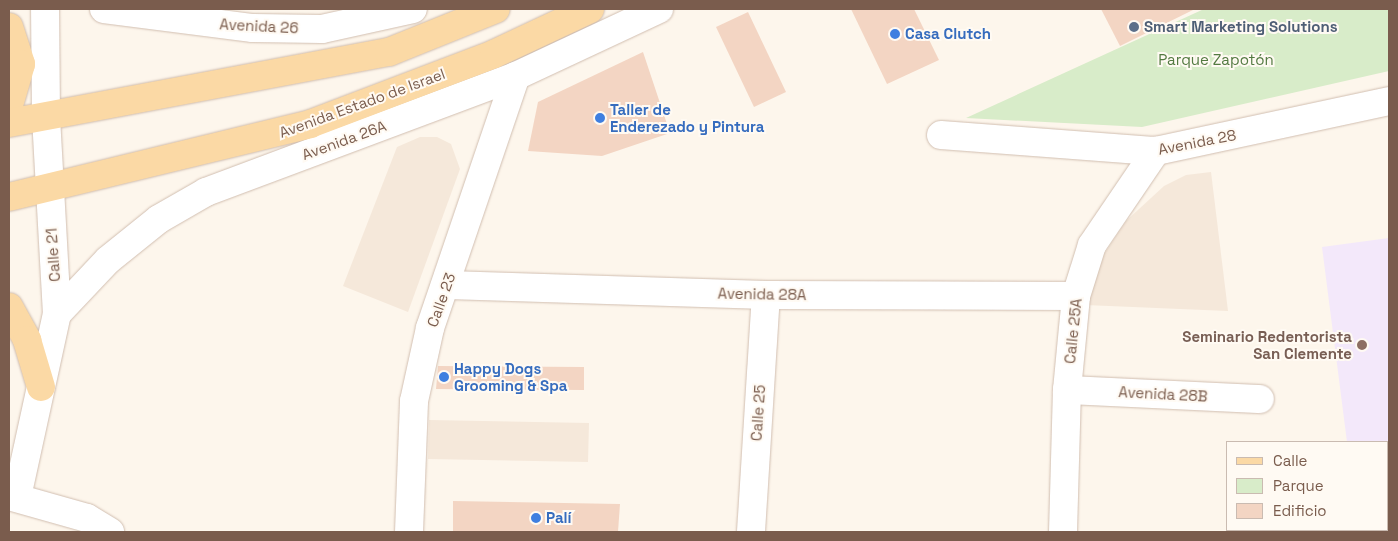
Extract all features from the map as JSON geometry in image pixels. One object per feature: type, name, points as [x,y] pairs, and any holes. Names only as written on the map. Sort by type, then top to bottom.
[{"type":"main road","points":[[9,123],[389,52],[496,9]]},
{"type":"main road","name":"Avenida Estado de Israel","points":[[9,197],[310,124],[494,54],[590,9]]},
{"type":"main road","points":[[9,27],[21,64],[9,105]]},
{"type":"main road","points":[[9,307],[27,340],[41,387]]},
{"type":"street","name":"Calle 21","points":[[13,496],[41,387],[57,314],[46,117],[45,9]]},
{"type":"street","name":"Avenida 26","points":[[104,9],[253,28],[322,29],[413,9]]},
{"type":"street","name":"Avenida 26A","points":[[57,314],[108,260],[159,218],[206,192],[516,76],[659,9]]},
{"type":"street","name":"Calle 23","points":[[405,530],[414,401],[430,328],[448,285],[516,76]]},
{"type":"street","name":"Avenida 28","points":[[942,135],[1156,151],[1389,101]]},
{"type":"street","name":"Calle 25A","points":[[1063,532],[1067,390],[1076,296],[1092,245],[1156,151]]},
{"type":"street","name":"Avenida 28A","points":[[448,285],[766,295],[1076,296]]},
{"type":"street","name":"Calle 25","points":[[751,532],[766,295]]},
{"type":"street","name":"Avenida 28B","points":[[1067,390],[1260,399]]},
{"type":"street","points":[[13,496],[87,518],[110,532]]},
{"type":"shaded area","points":[[420,137],[437,137],[451,144],[460,169],[408,312],[343,286],[397,147]]},
{"type":"shaded area","points":[[1211,172],[1228,311],[1085,305],[1094,269],[1126,221],[1164,186],[1186,175]]},
{"type":"shaded area","name":"Seminario Redentorista San Clemente","points":[[1389,238],[1389,514],[1388,441],[1347,441],[1322,247]]},
{"type":"shaded area","points":[[429,420],[589,423],[588,462],[428,459]]},
{"type":"green space","name":"Parque Zapotón","points":[[1204,9],[1389,9],[1389,71],[1142,127],[966,118]]},
{"type":"building","name":"Casa Clutch","points":[[851,9],[914,9],[939,60],[887,84]]},
{"type":"building","name":"Smart Marketing Solutions","points":[[1101,9],[1195,9],[1120,46]]},
{"type":"building","points":[[748,12],[786,92],[754,107],[716,27]]},
{"type":"building","name":"Taller de Enderezado y Pintura","points":[[643,52],[670,133],[602,156],[528,151],[538,102]]},
{"type":"building","points":[[438,366],[584,367],[584,390],[436,389]]},
{"type":"building","name":"Palí","points":[[453,501],[620,504],[618,532],[453,532]]},
{"type":"place","name":"Smart Marketing Solutions","points":[[1134,27]]},
{"type":"place","name":"Casa Clutch","points":[[895,34]]},
{"type":"place","name":"Taller de Enderezado y Pintura","points":[[600,118]]},
{"type":"place","name":"Seminario Redentorista San Clemente","points":[[1362,345]]},
{"type":"place","name":"Happy Dogs Grooming & Spa","points":[[444,377]]},
{"type":"place","name":"Palí","points":[[536,518]]}]
